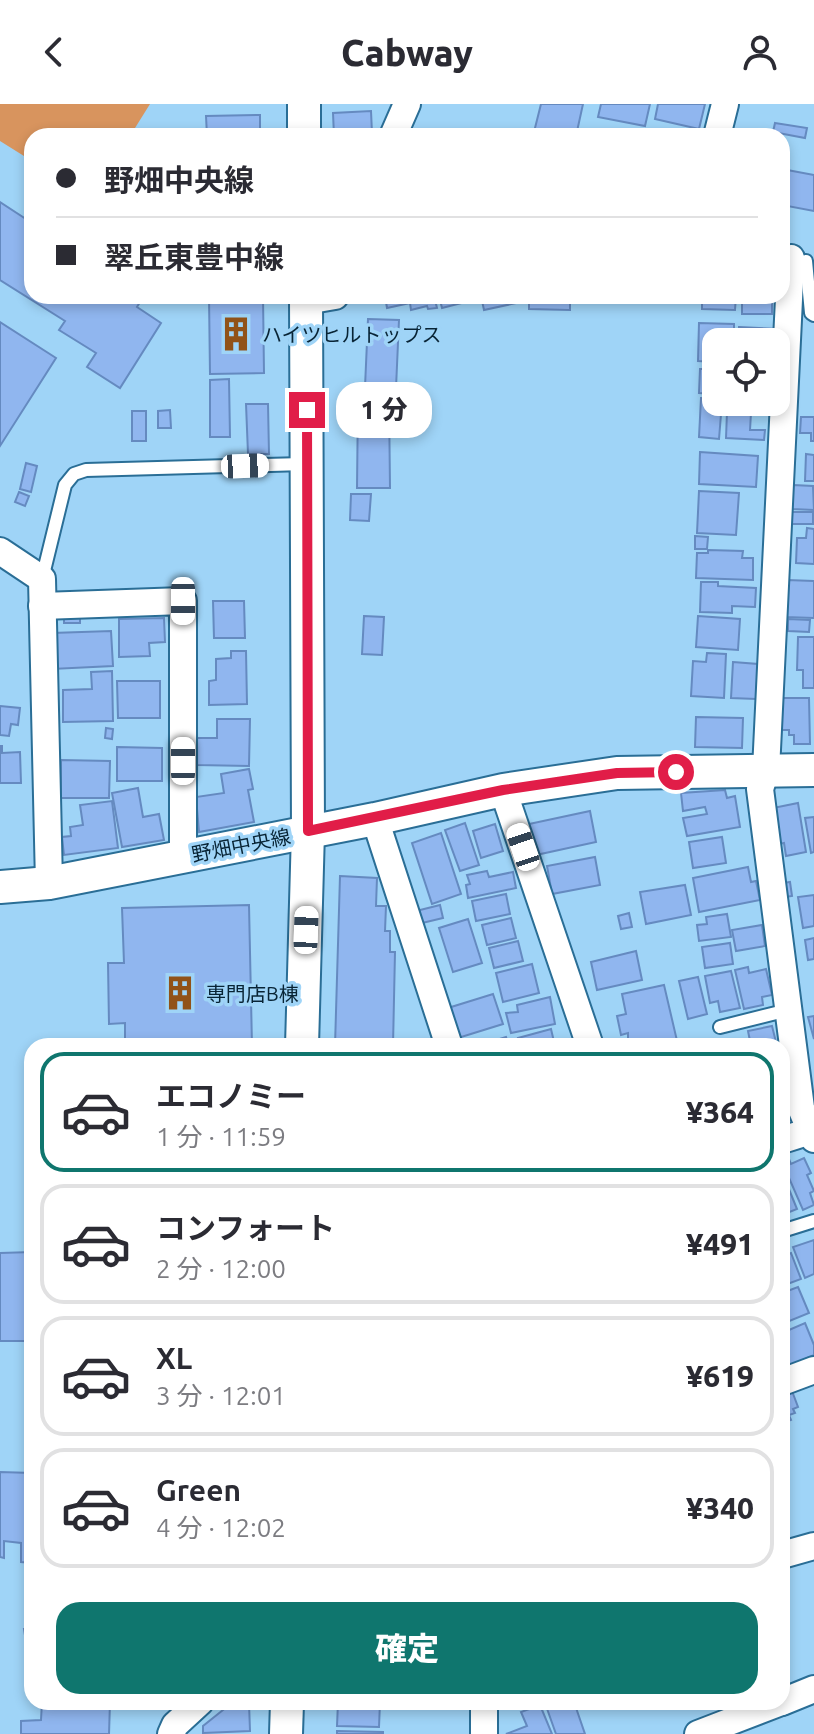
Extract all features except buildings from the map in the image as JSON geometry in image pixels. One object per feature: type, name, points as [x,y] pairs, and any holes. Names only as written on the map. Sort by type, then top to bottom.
[{"type":"street","points":[[304,104],[304,128]]},
{"type":"street","points":[[396,128],[407,104]]},
{"type":"street","points":[[719,128],[725,104]]},
{"type":"street","points":[[790,1138],[813,1133],[801,1108],[760,789],[766,770],[798,259]]},
{"type":"street","points":[[302,1038],[308,831],[307,464],[316,304]]},
{"type":"street","points":[[0,551],[42,579],[49,883]]},
{"type":"street","points":[[42,606],[183,601],[183,857]]},
{"type":"street","name":"野畑中央線","points":[[0,887],[49,883],[375,819],[503,790],[617,773],[814,770]]},
{"type":"street","points":[[503,790],[587,1038]]},
{"type":"street","points":[[375,819],[446,1038]]},
{"type":"street","points":[[790,1379],[814,1370]]},
{"type":"street","points":[[790,1553],[814,1546]]},
{"type":"street","points":[[790,1699],[814,1689]]},
{"type":"street","points":[[171,1734],[175,1725],[191,1710]]},
{"type":"street","points":[[286,1734],[287,1710]]},
{"type":"street","points":[[484,1710],[484,1734]]},
{"type":"street","points":[[698,1734],[761,1710]]},
{"type":"lane","points":[[798,259],[814,315]]},
{"type":"lane","points":[[42,579],[65,485],[74,474],[86,470],[307,464]]},
{"type":"lane","points":[[720,1027],[788,1010]]},
{"type":"lane","points":[[790,1228],[814,1221]]},
{"type":"shaded area","points":[[0,104],[150,104],[135,128],[24,128],[24,156],[0,141]]},
{"type":"place","name":"ハイツヒルトップス","points":[[236,334]]},
{"type":"place","name":"専門店B棟","points":[[180,993]]},
{"type":"route","points":[[307,410],[308,831],[503,790],[617,773],[676,772]]}]
